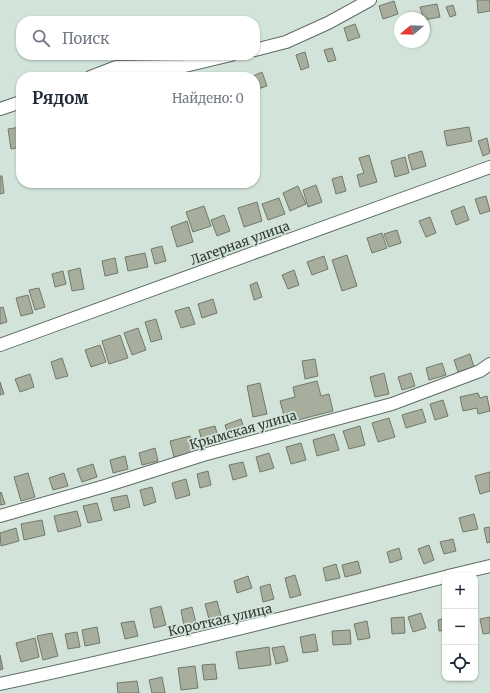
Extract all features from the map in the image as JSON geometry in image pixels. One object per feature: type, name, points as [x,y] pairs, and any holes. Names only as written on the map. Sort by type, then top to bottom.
[{"type":"street","points":[[260,49],[286,42],[328,23],[370,0]]},
{"type":"street","points":[[103,72],[116,67],[185,66],[210,60]]},
{"type":"street","points":[[0,109],[16,104]]},
{"type":"street","name":"Лагерная улица","points":[[0,345],[490,167]]},
{"type":"street","name":"Крымская улица","points":[[0,516],[105,486],[203,455],[392,404],[480,371],[490,364]]},
{"type":"street","name":"Короткая улица","points":[[459,573],[490,566]]},
{"type":"street","name":"Короткая улица","points":[[0,684],[276,621],[442,577]]},
{"type":"building","points":[[477,0],[490,0],[490,11],[478,13]]},
{"type":"building","points":[[394,1],[397,12],[394,12],[394,15],[383,19],[379,6]]},
{"type":"building","points":[[437,4],[440,17],[430,19],[430,12],[422,12],[420,7]]},
{"type":"building","points":[[453,5],[456,15],[450,17],[446,7]]},
{"type":"building","points":[[355,24],[360,37],[348,41],[344,28]]},
{"type":"building","points":[[332,48],[336,60],[328,62],[324,50]]},
{"type":"building","points":[[305,52],[309,67],[301,70],[296,55]]},
{"type":"building","points":[[262,72],[267,86],[260,88],[260,73]]},
{"type":"building","points":[[469,127],[472,141],[447,146],[444,131]]},
{"type":"building","points":[[16,128],[16,148],[11,149],[8,129]]},
{"type":"building","points":[[487,138],[490,153],[483,156],[478,141]]},
{"type":"building","points":[[422,151],[426,166],[412,170],[408,155]]},
{"type":"building","points":[[369,155],[377,182],[360,187],[357,175],[364,173],[359,158]]},
{"type":"building","points":[[405,157],[409,173],[395,177],[391,161]]},
{"type":"building","points":[[0,176],[2,176],[4,193],[0,194]]},
{"type":"building","points":[[342,176],[346,191],[336,194],[332,179]]},
{"type":"building","points":[[316,185],[322,202],[308,207],[303,190]]},
{"type":"building","points":[[298,186],[306,204],[290,211],[283,193]]},
{"type":"building","points":[[486,196],[490,211],[480,214],[475,199]]},
{"type":"building","points":[[279,198],[285,214],[268,220],[262,204]]},
{"type":"building","points":[[257,202],[262,221],[244,227],[238,208]]},
{"type":"building","points":[[204,206],[211,226],[193,232],[186,212]]},
{"type":"building","points":[[464,206],[469,220],[456,225],[451,211]]},
{"type":"building","points":[[224,215],[230,231],[217,236],[211,220]]},
{"type":"building","points":[[430,217],[436,233],[426,237],[419,221]]},
{"type":"building","points":[[187,221],[193,242],[177,247],[171,227]]},
{"type":"building","points":[[397,230],[401,243],[389,247],[384,234]]},
{"type":"building","points":[[382,233],[387,248],[372,253],[367,238]]},
{"type":"building","points":[[162,246],[166,261],[155,264],[151,249]]},
{"type":"building","points":[[145,253],[148,267],[128,271],[125,257]]},
{"type":"building","points":[[347,255],[357,286],[342,291],[332,260]]},
{"type":"building","points":[[324,256],[328,269],[312,275],[307,262]]},
{"type":"building","points":[[115,258],[118,273],[105,276],[102,261]]},
{"type":"building","points":[[80,268],[84,289],[72,291],[68,271]]},
{"type":"building","points":[[294,270],[299,285],[288,289],[282,275]]},
{"type":"building","points":[[63,271],[66,284],[55,287],[52,274]]},
{"type":"building","points":[[257,282],[262,297],[254,300],[250,285]]},
{"type":"building","points":[[39,288],[45,307],[35,310],[29,290]]},
{"type":"building","points":[[28,295],[33,313],[21,316],[16,298]]},
{"type":"building","points":[[213,299],[217,313],[202,318],[198,304]]},
{"type":"building","points":[[3,307],[7,322],[0,324],[0,308]]},
{"type":"building","points":[[189,307],[195,324],[181,328],[175,311]]},
{"type":"building","points":[[156,319],[162,339],[151,342],[145,322]]},
{"type":"building","points":[[138,328],[146,350],[132,355],[124,333]]},
{"type":"building","points":[[120,335],[128,358],[109,364],[102,341]]},
{"type":"building","points":[[100,345],[106,362],[91,367],[85,350]]},
{"type":"building","points":[[470,354],[474,367],[458,372],[454,360]]},
{"type":"building","points":[[62,358],[68,376],[56,379],[51,362]]},
{"type":"building","points":[[315,359],[318,376],[305,379],[302,361]]},
{"type":"building","points":[[442,363],[446,375],[429,380],[426,368]]},
{"type":"building","points":[[384,373],[389,394],[375,397],[370,377]]},
{"type":"building","points":[[411,373],[415,386],[402,390],[398,377]]},
{"type":"building","points":[[30,374],[34,387],[20,392],[15,379]]},
{"type":"building","points":[[317,381],[321,396],[329,394],[333,411],[286,423],[280,401],[295,397],[293,387]]},
{"type":"building","points":[[0,382],[4,394],[0,395]]},
{"type":"building","points":[[260,383],[267,414],[253,417],[247,386]]},
{"type":"building","points":[[478,393],[480,398],[487,396],[490,411],[478,414],[477,408],[463,411],[460,397]]},
{"type":"building","points":[[443,400],[448,416],[435,420],[430,404]]},
{"type":"building","points":[[422,409],[426,422],[406,428],[402,415]]},
{"type":"building","points":[[389,418],[395,437],[378,442],[372,423]]},
{"type":"building","points":[[241,419],[246,434],[230,440],[225,425]]},
{"type":"building","points":[[215,426],[220,444],[204,448],[199,430]]},
{"type":"building","points":[[360,426],[365,445],[349,449],[343,431]]},
{"type":"building","points":[[334,434],[339,450],[317,456],[313,440]]},
{"type":"building","points":[[190,436],[194,452],[174,457],[170,441]]},
{"type":"building","points":[[301,443],[306,460],[291,464],[286,447]]},
{"type":"building","points":[[155,448],[158,461],[142,465],[139,453]]},
{"type":"building","points":[[269,453],[274,468],[260,472],[256,457]]},
{"type":"building","points":[[125,456],[128,469],[113,473],[110,460]]},
{"type":"building","points":[[243,462],[247,476],[233,480],[229,465]]},
{"type":"building","points":[[93,464],[97,477],[82,482],[77,469]]},
{"type":"building","points":[[208,471],[211,485],[200,488],[197,474]]},
{"type":"building","points":[[490,472],[490,491],[480,494],[475,476]]},
{"type":"building","points":[[28,473],[35,497],[21,501],[14,477]]},
{"type":"building","points":[[64,473],[68,486],[53,490],[49,478]]},
{"type":"building","points":[[186,479],[190,495],[176,499],[172,483]]},
{"type":"building","points":[[152,487],[156,502],[144,506],[140,490]]},
{"type":"building","points":[[1,492],[5,504],[0,505],[0,493]]},
{"type":"building","points":[[127,495],[130,507],[114,511],[111,498]]},
{"type":"building","points":[[97,503],[102,520],[88,523],[83,506]]},
{"type":"building","points":[[77,511],[81,526],[58,532],[54,516]]},
{"type":"building","points":[[474,514],[478,529],[463,532],[459,518]]},
{"type":"building","points":[[42,520],[45,535],[24,540],[21,524]]},
{"type":"building","points":[[490,527],[490,542],[487,543],[484,528]]},
{"type":"building","points":[[16,528],[19,541],[1,546],[0,533]]},
{"type":"building","points":[[453,539],[456,551],[444,554],[440,542]]},
{"type":"building","points":[[429,545],[434,560],[424,564],[418,549]]},
{"type":"building","points":[[399,548],[402,559],[390,563],[387,552]]},
{"type":"building","points":[[358,561],[361,573],[345,577],[342,565]]},
{"type":"building","points":[[336,564],[340,578],[326,581],[323,568]]},
{"type":"building","points":[[295,575],[301,595],[290,598],[285,578]]},
{"type":"building","points":[[248,576],[252,588],[237,593],[234,581]]},
{"type":"building","points":[[270,584],[274,599],[263,602],[260,587]]},
{"type":"building","points":[[217,601],[221,616],[209,619],[205,604]]},
{"type":"building","points":[[161,606],[166,625],[154,628],[150,609]]},
{"type":"building","points":[[192,607],[196,623],[184,626],[181,610]]},
{"type":"building","points":[[421,613],[426,628],[413,632],[408,617]]},
{"type":"building","points":[[404,617],[405,633],[392,634],[391,618]]},
{"type":"building","points":[[490,617],[490,633],[483,634],[480,619]]},
{"type":"building","points":[[442,619],[442,630],[439,631],[438,620]]},
{"type":"building","points":[[134,621],[138,636],[125,639],[121,623]]},
{"type":"building","points":[[367,621],[370,638],[358,640],[354,624]]},
{"type":"building","points":[[97,627],[100,643],[85,646],[82,630]]},
{"type":"building","points":[[350,630],[351,644],[333,645],[332,631]]},
{"type":"building","points":[[77,632],[80,647],[68,649],[65,634]]},
{"type":"building","points":[[52,633],[58,656],[43,660],[37,636]]},
{"type":"building","points":[[315,634],[318,651],[303,653],[300,637]]},
{"type":"building","points":[[35,638],[39,657],[21,662],[16,643]]},
{"type":"building","points":[[284,646],[288,661],[276,664],[272,648]]},
{"type":"building","points":[[269,647],[271,665],[239,669],[236,652]]},
{"type":"building","points":[[0,655],[3,669],[0,670]]},
{"type":"building","points":[[215,664],[217,679],[204,680],[202,665]]},
{"type":"building","points":[[195,666],[198,688],[181,690],[178,668]]},
{"type":"building","points":[[162,677],[165,693],[152,693],[149,680]]},
{"type":"building","points":[[137,681],[139,693],[118,693],[117,683]]}]
